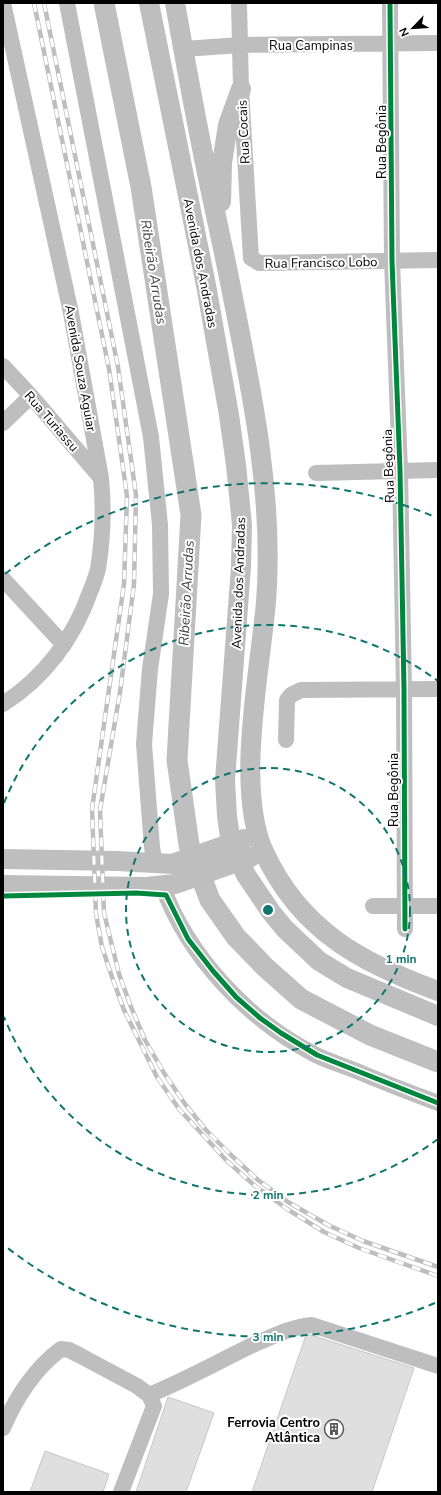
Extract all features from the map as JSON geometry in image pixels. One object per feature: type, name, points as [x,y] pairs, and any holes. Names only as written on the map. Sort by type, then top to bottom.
[{"type":"main road","name":"Avenida dos Andradas","points":[[149,3],[206,285],[229,414],[242,525],[241,567],[225,780],[230,855],[285,929],[319,961],[347,978],[438,1016]]},
{"type":"main road","name":"Avenida dos Andradas","points":[[175,3],[200,140],[221,234],[247,370],[261,462],[266,528],[266,601],[256,688],[251,767],[252,792],[261,842],[276,874],[291,896],[322,930],[337,942],[379,968],[438,991]]},
{"type":"main road","points":[[221,234],[222,163],[228,126],[241,89]]},
{"type":"main road","points":[[3,885],[146,887],[166,874],[230,855],[261,842]]},
{"type":"main road","points":[[3,860],[117,861],[166,874]]},
{"type":"street","name":"Avenida Souza Aguiar","points":[[3,3],[71,313],[100,478],[103,504],[103,528],[98,571],[86,605],[64,644],[42,673],[14,697],[3,704]]},
{"type":"street","points":[[67,3],[151,437],[160,525],[160,594],[150,669],[144,744],[152,847],[166,874],[174,914],[188,939],[236,997],[280,1033],[317,1055],[438,1103]]},
{"type":"street","name":"Rua Cocais","points":[[240,3],[241,89],[250,254],[253,260]]},
{"type":"street","name":"Rua Begônia","points":[[390,3],[392,261],[400,470],[404,689],[405,928]]},
{"type":"street","name":"Rua Campinas","points":[[184,49],[240,45],[438,43]]},
{"type":"street","points":[[3,72],[16,62]]},
{"type":"street","name":"Rua Francisco Lobo","points":[[253,260],[259,263],[438,260]]},
{"type":"street","name":"Rua Turiassu","points":[[3,366],[31,396],[100,478]]},
{"type":"street","points":[[3,423],[31,396]]},
{"type":"street","points":[[316,473],[438,470]]},
{"type":"street","points":[[3,579],[64,644]]},
{"type":"street","points":[[286,740],[286,706],[290,695],[301,690],[438,689]]},
{"type":"street","points":[[373,906],[438,906]]},
{"type":"street","points":[[149,1395],[168,1388],[226,1358],[295,1327],[312,1325],[438,1366]]},
{"type":"street","points":[[3,1428],[10,1411],[23,1392],[50,1357],[61,1349],[69,1350],[137,1386],[149,1395],[154,1406],[150,1421],[121,1492]]},
{"type":"building","name":"Ferrovia Centro Atlântica","points":[[306,1335],[311,1335],[414,1368],[372,1492],[252,1492]]},
{"type":"building","points":[[168,1397],[214,1413],[186,1492],[136,1492]]},
{"type":"building","points":[[45,1451],[109,1474],[103,1492],[30,1492]]},
{"type":"waterway","name":"Ribeirão Arrudas","points":[[104,3],[141,187],[191,515],[177,760],[189,845],[210,900],[236,937],[265,967],[301,999],[370,1035],[438,1062]]},
{"type":"railway","points":[[34,3],[109,369],[127,496],[124,584],[92,809],[96,914],[102,947],[124,1010],[157,1077],[179,1109],[227,1161],[254,1185],[287,1209],[324,1232],[359,1248],[438,1276]]},
{"type":"railway","points":[[44,3],[118,367],[136,495],[134,584],[120,692],[100,810],[104,913],[119,974],[145,1040],[164,1073],[185,1104],[206,1130],[258,1180],[288,1202],[328,1225],[363,1241],[438,1267]]},
{"type":"cycle path","points":[[390,3],[392,261],[400,470],[404,689],[405,929]]},
{"type":"cycle path","points":[[3,896],[136,893],[166,895],[188,939],[236,997],[260,1018],[317,1055],[438,1103]]},
{"type":"place","name":"Ferrovia Centro Atlântica","points":[[334,1429]]}]
